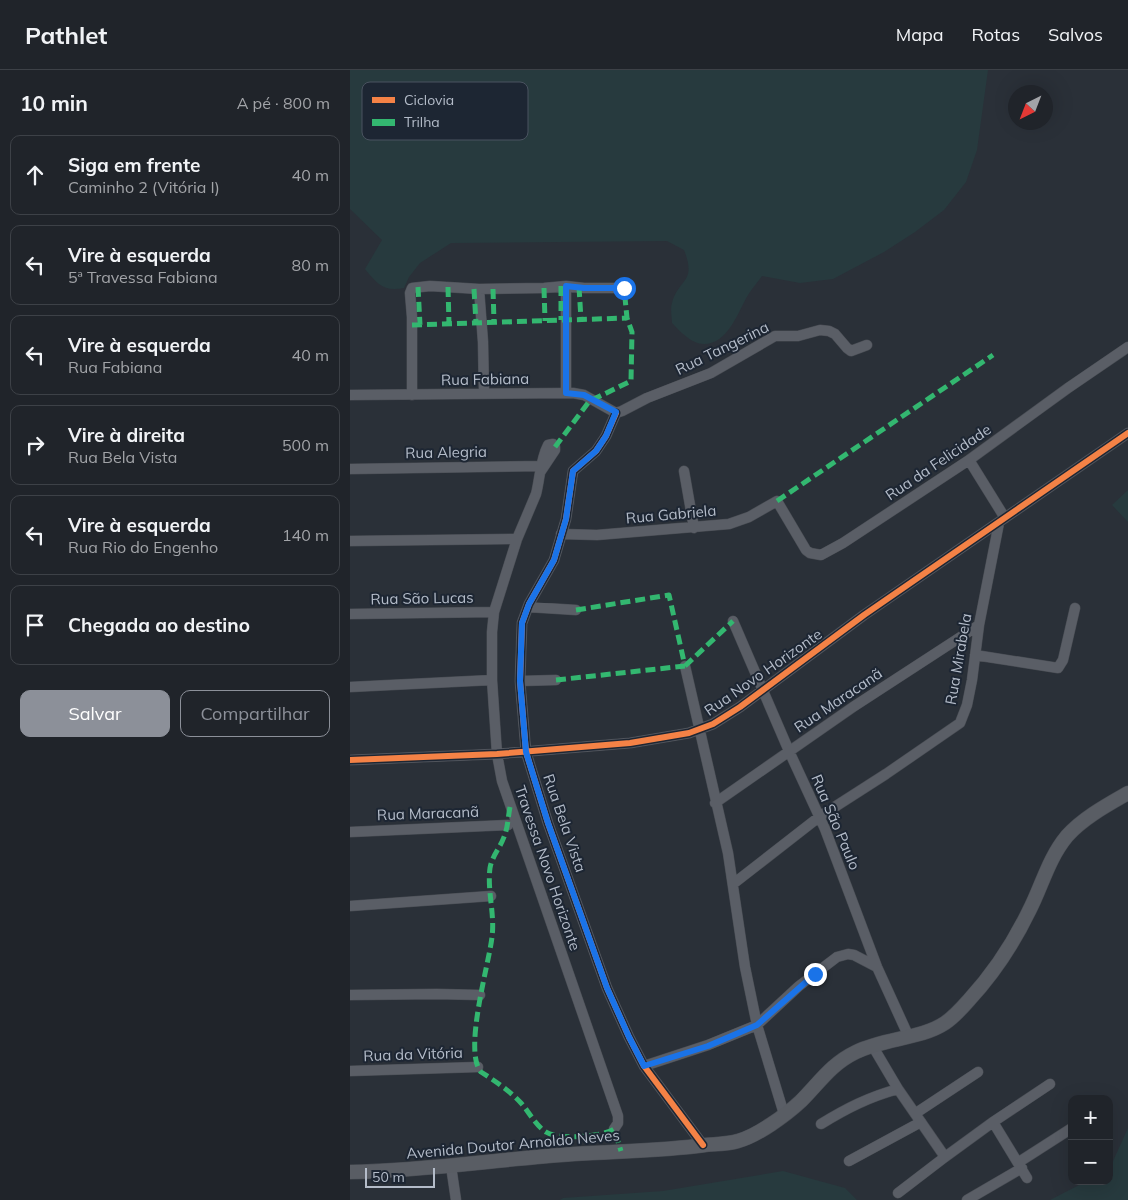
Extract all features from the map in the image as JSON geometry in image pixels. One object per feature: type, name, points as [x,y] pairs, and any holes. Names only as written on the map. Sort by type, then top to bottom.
[{"type":"main road","name":"Avenida Doutor Arnoldo Neves","points":[[350,1172],[451,1166],[563,1155],[691,1147],[738,1142],[764,1128],[800,1102],[834,1065],[855,1052],[872,1044],[930,1030],[944,1023],[958,1012],[985,983],[1011,944],[1030,910],[1045,871],[1067,836],[1088,818],[1128,793]]},
{"type":"street","points":[[412,395],[412,317],[410,293],[413,287],[430,286],[479,289],[566,286],[624,288]]},
{"type":"street","points":[[566,286],[566,393]]},
{"type":"street","points":[[479,289],[484,393]]},
{"type":"street","name":"Rua Tangerina","points":[[616,412],[711,374],[775,336],[798,336],[824,330],[835,334],[849,350],[855,350],[867,345]]},
{"type":"street","name":"Rua da Felicidade","points":[[777,501],[806,550],[810,553],[821,555],[843,543],[968,460],[1128,347]]},
{"type":"street","name":"Rua Fabiana","points":[[350,395],[566,393],[584,395],[616,412]]},
{"type":"street","name":"Rua Bela Vista","points":[[616,412],[606,436],[596,451],[573,471],[566,519],[554,560],[528,607],[522,630],[520,681],[526,752],[548,823],[607,988],[644,1066],[691,1147]]},
{"type":"street","name":"Rua Novo Horizonte","points":[[350,760],[526,752],[630,743],[699,730],[713,724],[864,615],[1128,432]]},
{"type":"street","name":"Travessa Novo Horizonte","points":[[555,447],[552,444],[547,447],[534,501],[517,539],[494,612],[492,680],[497,754],[504,790],[618,1116],[618,1123],[614,1129]]},
{"type":"street","points":[[968,460],[1002,520]]},
{"type":"street","name":"Rua Alegria","points":[[350,469],[541,468]]},
{"type":"street","points":[[684,471],[694,528]]},
{"type":"street","name":"Rua Gabriela","points":[[561,534],[597,535],[694,528],[738,521],[762,511],[777,501]]},
{"type":"street","name":"Rua Mirabela","points":[[733,884],[819,817],[960,723],[967,705],[979,625],[1002,520]]},
{"type":"street","points":[[350,541],[517,539]]},
{"type":"street","points":[[528,607],[576,610]]},
{"type":"street","points":[[975,655],[1058,668],[1063,660],[1075,608]]},
{"type":"street","name":"Rua São Lucas","points":[[350,614],[494,612]]},
{"type":"street","name":"Rua São Paulo","points":[[734,621],[819,817],[877,967],[908,1036]]},
{"type":"street","name":"Rua Maracanã","points":[[715,803],[913,667],[979,625]]},
{"type":"street","points":[[685,666],[733,884],[745,967],[757,1025],[784,1114]]},
{"type":"street","points":[[350,688],[492,680]]},
{"type":"street","points":[[520,681],[556,680]]},
{"type":"street","name":"Rua Maracanã","points":[[350,832],[508,825]]},
{"type":"street","points":[[350,906],[491,896]]},
{"type":"street","points":[[644,1066],[708,1046],[757,1025],[799,986],[837,957],[848,954],[854,955],[877,967]]},
{"type":"street","points":[[350,995],[480,995]]},
{"type":"street","points":[[872,1044],[898,1089],[945,1157]]},
{"type":"street","name":"Rua da Vitória","points":[[350,1071],[478,1067]]},
{"type":"street","points":[[849,1161],[918,1118],[978,1072]]},
{"type":"street","points":[[898,1193],[993,1122],[1050,1084]]},
{"type":"street","points":[[821,1124],[857,1103],[898,1089]]},
{"type":"street","points":[[993,1122],[1027,1178]]},
{"type":"street","points":[[967,1200],[1068,1131]]},
{"type":"street","points":[[451,1166],[456,1200]]},
{"type":"green space","points":[[350,70],[988,70],[977,150],[966,182],[944,210],[884,252],[833,279],[800,283],[762,276],[750,292],[726,333],[712,343],[695,342],[672,323],[672,303],[675,295],[686,280],[689,269],[684,250],[667,241],[451,243],[420,263],[409,277],[404,288],[391,289],[377,283],[365,269],[382,240],[350,209]]},
{"type":"green space","points":[[1128,490],[1128,522],[1112,505]]},
{"type":"green space","points":[[1128,1128],[1128,1200],[1050,1200],[1079,1185],[1113,1185],[1113,1161]]},
{"type":"green space","points":[[783,1171],[845,1188],[857,1200],[560,1200],[563,1198],[663,1191]]},
{"type":"marked path","points":[[561,286],[561,320]]},
{"type":"marked path","points":[[418,287],[420,325]]},
{"type":"marked path","points":[[448,287],[449,324]]},
{"type":"marked path","points":[[579,287],[581,319]]},
{"type":"marked path","points":[[544,288],[545,321]]},
{"type":"marked path","points":[[592,400],[631,381],[632,332],[627,318],[624,288]]},
{"type":"marked path","points":[[474,289],[476,323]]},
{"type":"marked path","points":[[493,289],[494,322]]},
{"type":"marked path","points":[[412,325],[627,318]]},
{"type":"marked path","points":[[777,501],[993,355]]},
{"type":"marked path","points":[[555,447],[591,399]]},
{"type":"marked path","points":[[576,610],[669,595],[685,666]]},
{"type":"marked path","points":[[685,666],[733,621]]},
{"type":"marked path","points":[[556,680],[685,666]]},
{"type":"marked path","points":[[510,807],[505,833],[490,868],[489,885],[493,928],[476,1027],[476,1061],[481,1072],[517,1099],[536,1123],[546,1132],[570,1137],[590,1136],[614,1129],[621,1151]]},
{"type":"cycle path","points":[[616,413],[606,436],[596,451],[573,471],[566,519],[554,560],[529,604],[522,623],[520,681],[526,752],[548,823],[607,988],[629,1037],[644,1066],[703,1145]]},
{"type":"cycle path","points":[[350,760],[497,754],[630,743],[689,733],[713,724],[740,707],[864,615],[1128,433]]},
{"type":"route","points":[[624,288],[566,286],[566,393],[584,395],[616,412],[606,436],[596,451],[574,468],[566,519],[554,560],[529,604],[522,623],[520,681],[526,752],[548,823],[607,988],[644,1066],[708,1046],[757,1025],[799,986],[815,974]]}]
